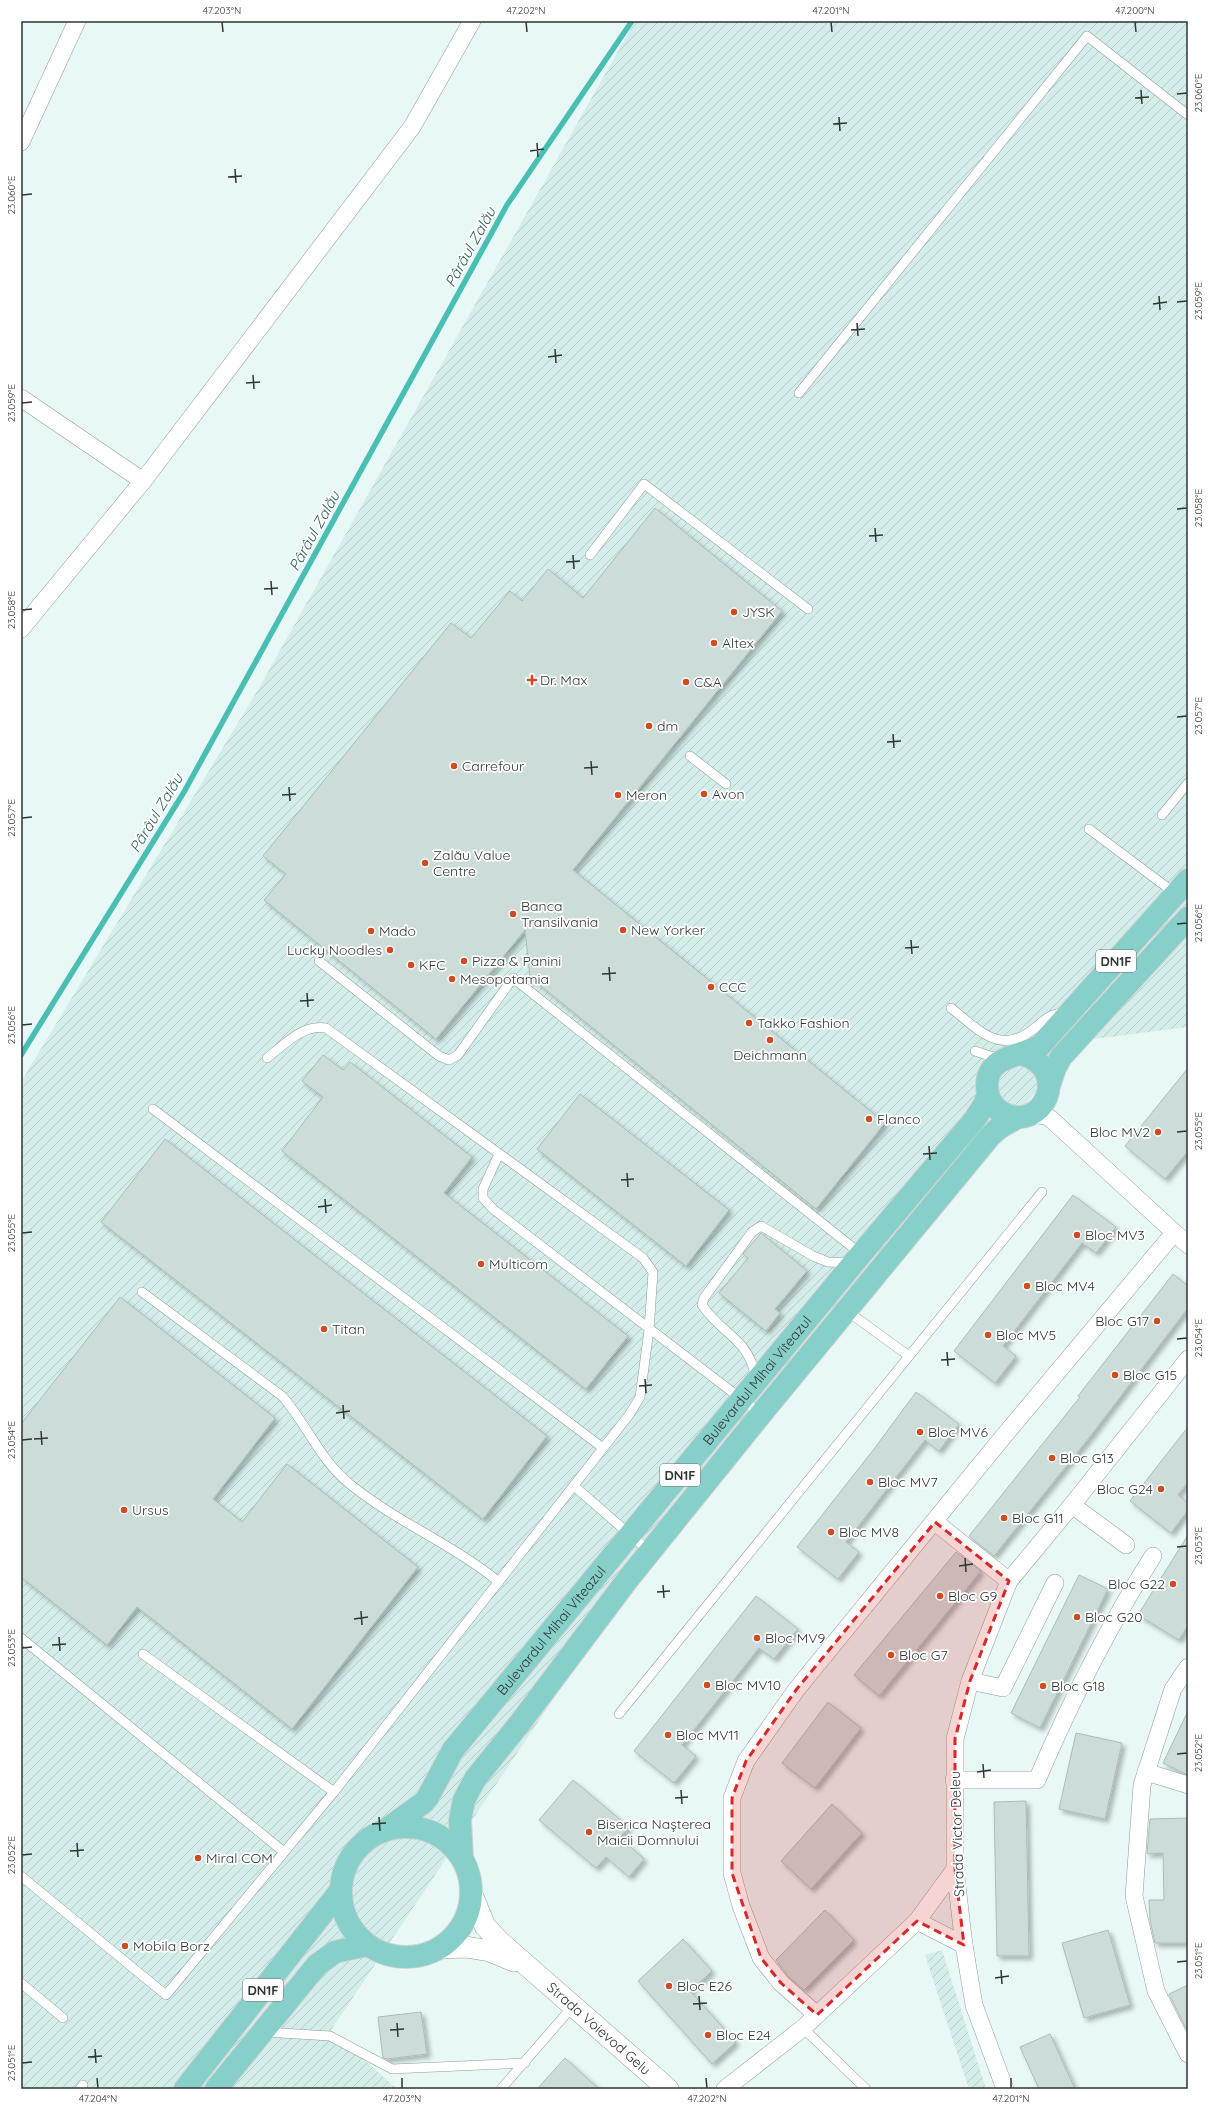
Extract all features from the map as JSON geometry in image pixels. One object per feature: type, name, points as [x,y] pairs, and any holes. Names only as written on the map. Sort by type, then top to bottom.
[{"type":"main road","name":"Bulevardul Mihai Viteazul","points":[[387,1829],[423,1803],[428,1797],[453,1750],[741,1399],[975,1119],[984,1105],[994,1065],[1014,1055],[1040,1046],[1182,887]]},
{"type":"main road","name":"DN1F","points":[[1039,1107],[1061,1057],[1188,918]]},
{"type":"main road","points":[[988,1086],[992,1103],[999,1111],[1008,1115],[1039,1107],[1048,1077],[1041,1065],[1030,1057],[1014,1055]]},
{"type":"main road","name":"Bulevardul Mihai Viteazul","points":[[462,1858],[460,1820],[464,1800],[475,1779],[520,1723],[628,1579],[761,1414],[990,1136],[1002,1126],[1039,1107]]},
{"type":"main road","name":"DN1F","points":[[411,1827],[428,1830],[444,1838],[462,1858],[467,1870],[471,1892],[467,1914],[456,1933],[439,1948],[424,1955],[401,1957],[379,1952],[355,1934],[344,1914],[340,1891],[344,1869],[351,1855],[367,1839],[387,1829],[411,1827]]},
{"type":"main road","name":"DN1F","points":[[185,2089],[340,1891]]},
{"type":"main road","name":"DN1F","points":[[216,2089],[317,1965],[335,1952],[368,1945]]},
{"type":"street","points":[[21,142],[77,21]]},
{"type":"street","points":[[21,629],[142,481],[412,126],[472,21]]},
{"type":"street","points":[[21,398],[142,481]]},
{"type":"street","points":[[1039,1107],[1188,1245]]},
{"type":"street","points":[[817,2015],[781,1983],[761,1958],[741,1906],[732,1873],[732,1798],[746,1762],[796,1690],[1174,1233]]},
{"type":"street","name":"Strada Victor Deleu","points":[[1005,2089],[974,2005],[964,1945],[955,1869],[955,1739],[970,1681],[1009,1581],[1072,1505],[1188,1358]]},
{"type":"street","points":[[1072,1505],[1126,1545]]},
{"type":"street","points":[[934,1522],[1009,1581]]},
{"type":"street","points":[[954,1780],[1038,1780],[1062,1723],[1129,1594],[1153,1556]]},
{"type":"street","points":[[970,1681],[1003,1688],[1055,1583]]},
{"type":"street","points":[[1188,1667],[1173,1689],[1142,1785],[1134,1896],[1156,1991],[1188,2054]]},
{"type":"street","points":[[1146,1772],[1188,1785]]},
{"type":"street","points":[[725,2089],[803,2028],[917,1921],[955,1869]]},
{"type":"street","points":[[471,1892],[486,1926],[529,1968]]},
{"type":"street","points":[[917,1921],[964,1945]]},
{"type":"street","points":[[439,1948],[466,1947],[490,1951],[529,1968]]},
{"type":"street","name":"Strada Voievod Gelu","points":[[529,1968],[666,2088]]},
{"type":"lane","points":[[799,393],[1087,36],[1188,115]]},
{"type":"lane","points":[[590,555],[644,484],[808,609]]},
{"type":"lane","points":[[690,756],[726,784]]},
{"type":"lane","points":[[1162,815],[1188,783]]},
{"type":"lane","points":[[1089,829],[1182,887]]},
{"type":"lane","points":[[319,961],[439,1056],[449,1060],[458,1055],[513,978],[857,1259]]},
{"type":"lane","points":[[951,1008],[983,1033],[1005,1041],[1017,1041],[1050,1015],[1069,1013]]},
{"type":"lane","points":[[21,1876],[166,1995],[334,1792],[604,1448],[629,1415],[640,1397],[650,1330],[653,1272],[643,1258],[326,1028],[317,1026],[305,1029],[267,1058]]},
{"type":"lane","points":[[153,1109],[604,1448]]},
{"type":"lane","points":[[499,1154],[483,1189],[483,1198],[493,1209],[761,1414]]},
{"type":"lane","points":[[619,1714],[1042,1192]]},
{"type":"lane","points":[[756,1381],[753,1361],[745,1348],[707,1313],[702,1305],[704,1298],[752,1232],[761,1226],[813,1256],[828,1262],[857,1259]]},
{"type":"lane","points":[[142,1292],[282,1396],[296,1412],[324,1458],[350,1484],[407,1524],[446,1544],[475,1563],[499,1582]]},
{"type":"lane","points":[[847,1311],[909,1356]]},
{"type":"lane","points":[[574,1486],[629,1536],[650,1552]]},
{"type":"lane","points":[[21,1638],[284,1852]]},
{"type":"lane","points":[[144,1654],[334,1792]]},
{"type":"lane","points":[[21,1983],[63,2018]]},
{"type":"lane","points":[[500,2089],[525,2063],[573,2006]]},
{"type":"lane","points":[[803,2028],[866,2089]]},
{"type":"lane","points":[[262,2032],[330,2036],[392,2069],[525,2063]]},
{"type":"highlighted area","points":[[935,1522],[1009,1581],[970,1681],[955,1739],[955,1869],[964,1945],[917,1921],[817,2015],[781,1983],[761,1958],[732,1873],[732,1798],[746,1761],[796,1690]]},
{"type":"shaded area","points":[[635,21],[1188,21],[1188,1027],[1078,1041],[651,1554],[331,2030],[397,2089],[21,2089],[21,1082],[256,693]]},
{"type":"shaded area","points":[[942,1950],[986,2089],[969,2089],[925,1955]]},
{"type":"building","name":"Zalău Value Centre","points":[[655,508],[782,611],[573,870],[885,1123],[816,1209],[530,977],[525,930],[436,1039],[264,900],[286,874],[263,856],[451,623],[471,638],[510,591],[522,601],[548,569],[583,598]]},
{"type":"building","name":"Multicom","points":[[323,1055],[343,1070],[350,1062],[472,1157],[444,1193],[628,1336],[586,1389],[282,1151],[323,1097],[302,1081]]},
{"type":"building","name":"Bloc MV2","points":[[1188,1068],[1188,1151],[1165,1179],[1125,1146]]},
{"type":"building","points":[[580,1094],[729,1210],[686,1266],[537,1149]]},
{"type":"building","name":"Titan","points":[[165,1139],[547,1436],[483,1519],[101,1222]]},
{"type":"building","points":[[1073,1195],[1116,1227],[1096,1253],[1082,1243],[1003,1346],[1016,1356],[995,1383],[954,1351]]},
{"type":"building","points":[[761,1233],[807,1271],[775,1309],[780,1313],[766,1331],[719,1293],[748,1258],[743,1254]]},
{"type":"building","points":[[1173,1274],[1188,1286],[1188,1308],[1089,1438],[994,1556],[969,1536],[1080,1397],[1078,1396]]},
{"type":"building","name":"Ursus","points":[[120,1297],[275,1418],[213,1499],[242,1522],[287,1464],[418,1567],[292,1729],[137,1607],[107,1645],[21,1577],[21,1424]]},
{"type":"building","points":[[916,1392],[959,1424],[939,1451],[925,1440],[846,1542],[859,1552],[838,1579],[797,1547],[874,1449]]},
{"type":"building","name":"Bloc G24","points":[[1188,1427],[1188,1482],[1178,1495],[1188,1503],[1188,1510],[1171,1533],[1130,1501]]},
{"type":"building","name":"Bloc G22","points":[[1188,1535],[1188,1625],[1179,1640],[1138,1615]]},
{"type":"building","points":[[956,1552],[981,1571],[879,1696],[854,1675]]},
{"type":"building","points":[[1079,1575],[1108,1589],[1040,1728],[1011,1713]]},
{"type":"building","points":[[756,1596],[798,1629],[774,1659],[759,1648],[682,1745],[696,1756],[674,1783],[634,1751]]},
{"type":"building","points":[[828,1702],[861,1728],[815,1788],[782,1763]]},
{"type":"building","points":[[1188,1711],[1188,1775],[1163,1763]]},
{"type":"building","points":[[1076,1733],[1122,1743],[1105,1819],[1059,1809]]},
{"type":"building","name":"Biserica Nașterea Maicii Domnului","points":[[573,1780],[629,1827],[620,1837],[644,1859],[629,1877],[606,1857],[596,1868],[539,1820]]},
{"type":"building","points":[[1026,1801],[1029,1956],[997,1956],[994,1802]]},
{"type":"building","points":[[832,1804],[862,1833],[811,1889],[781,1861]]},
{"type":"building","points":[[1188,1818],[1188,1943],[1155,1943],[1150,1920],[1149,1900],[1164,1900],[1163,1853],[1147,1854],[1150,1819]]},
{"type":"building","points":[[825,1910],[854,1940],[804,1990],[788,1976],[776,1960]]},
{"type":"building","points":[[1108,1930],[1130,2005],[1084,2018],[1062,1943]]},
{"type":"building","name":"Bloc E26","points":[[683,1939],[712,1971],[690,1991],[736,2042],[712,2064],[638,1981]]},
{"type":"building","points":[[1188,1985],[1188,2032],[1169,1994]]},
{"type":"building","points":[[421,2012],[427,2054],[387,2059],[383,2058],[378,2017]]},
{"type":"building","points":[[1050,2034],[1075,2089],[1039,2089],[1020,2047]]},
{"type":"building","points":[[565,2058],[599,2089],[537,2089]]},
{"type":"waterway","name":"Pârâul Zalău","points":[[21,1055],[184,792],[507,205],[632,21]]},
{"type":"place","name":"JYSK","points":[[734,612]]},
{"type":"place","name":"Altex","points":[[714,643]]},
{"type":"place","name":"Dr. Max","points":[[532,680]]},
{"type":"place","name":"C&A","points":[[686,682]]},
{"type":"place","name":"dm","points":[[649,726]]},
{"type":"place","name":"Carrefour","points":[[454,766]]},
{"type":"place","name":"Avon","points":[[704,794]]},
{"type":"place","name":"Meron","points":[[618,795]]},
{"type":"place","name":"Zalău Value Centre","points":[[425,863]]},
{"type":"place","name":"Banca Transilvania","points":[[513,914]]},
{"type":"place","name":"New Yorker","points":[[623,930]]},
{"type":"place","name":"Mado","points":[[371,931]]},
{"type":"place","name":"Lucky Noodles","points":[[390,950]]},
{"type":"place","name":"Pizza & Panini","points":[[464,961]]},
{"type":"place","name":"KFC","points":[[411,965]]},
{"type":"place","name":"Mesopotamia","points":[[452,979]]},
{"type":"place","name":"CCC","points":[[711,987]]},
{"type":"place","name":"Takko Fashion","points":[[749,1023]]},
{"type":"place","name":"Deichmann","points":[[770,1040]]},
{"type":"place","name":"Flanco","points":[[869,1119]]},
{"type":"place","name":"Bloc MV2","points":[[1158,1132]]},
{"type":"place","name":"Bloc MV3","points":[[1077,1235]]},
{"type":"place","name":"Multicom","points":[[481,1264]]},
{"type":"place","name":"Bloc MV4","points":[[1027,1286]]},
{"type":"place","name":"Bloc G17","points":[[1157,1321]]},
{"type":"place","name":"Titan","points":[[324,1329]]},
{"type":"place","name":"Bloc MV5","points":[[988,1335]]},
{"type":"place","name":"Bloc G15","points":[[1115,1375]]},
{"type":"place","name":"Bloc MV6","points":[[920,1432]]},
{"type":"place","name":"Bloc G13","points":[[1052,1458]]},
{"type":"place","name":"Bloc MV7","points":[[870,1482]]},
{"type":"place","name":"Bloc G24","points":[[1161,1489]]},
{"type":"place","name":"Ursus","points":[[124,1510]]},
{"type":"place","name":"Bloc G11","points":[[1004,1518]]},
{"type":"place","name":"Bloc MV8","points":[[831,1532]]},
{"type":"place","name":"Bloc G22","points":[[1173,1584]]},
{"type":"place","name":"Bloc G9","points":[[940,1596]]},
{"type":"place","name":"Bloc G20","points":[[1077,1617]]},
{"type":"place","name":"Bloc MV9","points":[[757,1638]]},
{"type":"place","name":"Bloc G7","points":[[891,1655]]},
{"type":"place","name":"Bloc MV10","points":[[707,1685]]},
{"type":"place","name":"Bloc G18","points":[[1043,1686]]},
{"type":"place","name":"Bloc MV11","points":[[668,1735]]},
{"type":"place","name":"Biserica Nașterea Maicii Domnului","points":[[589,1832]]},
{"type":"place","name":"Miral COM","points":[[198,1858]]},
{"type":"place","name":"Mobila Borz","points":[[125,1946]]},
{"type":"place","name":"Bloc E26","points":[[669,1986]]},
{"type":"place","name":"Bloc E24","points":[[708,2035]]}]
